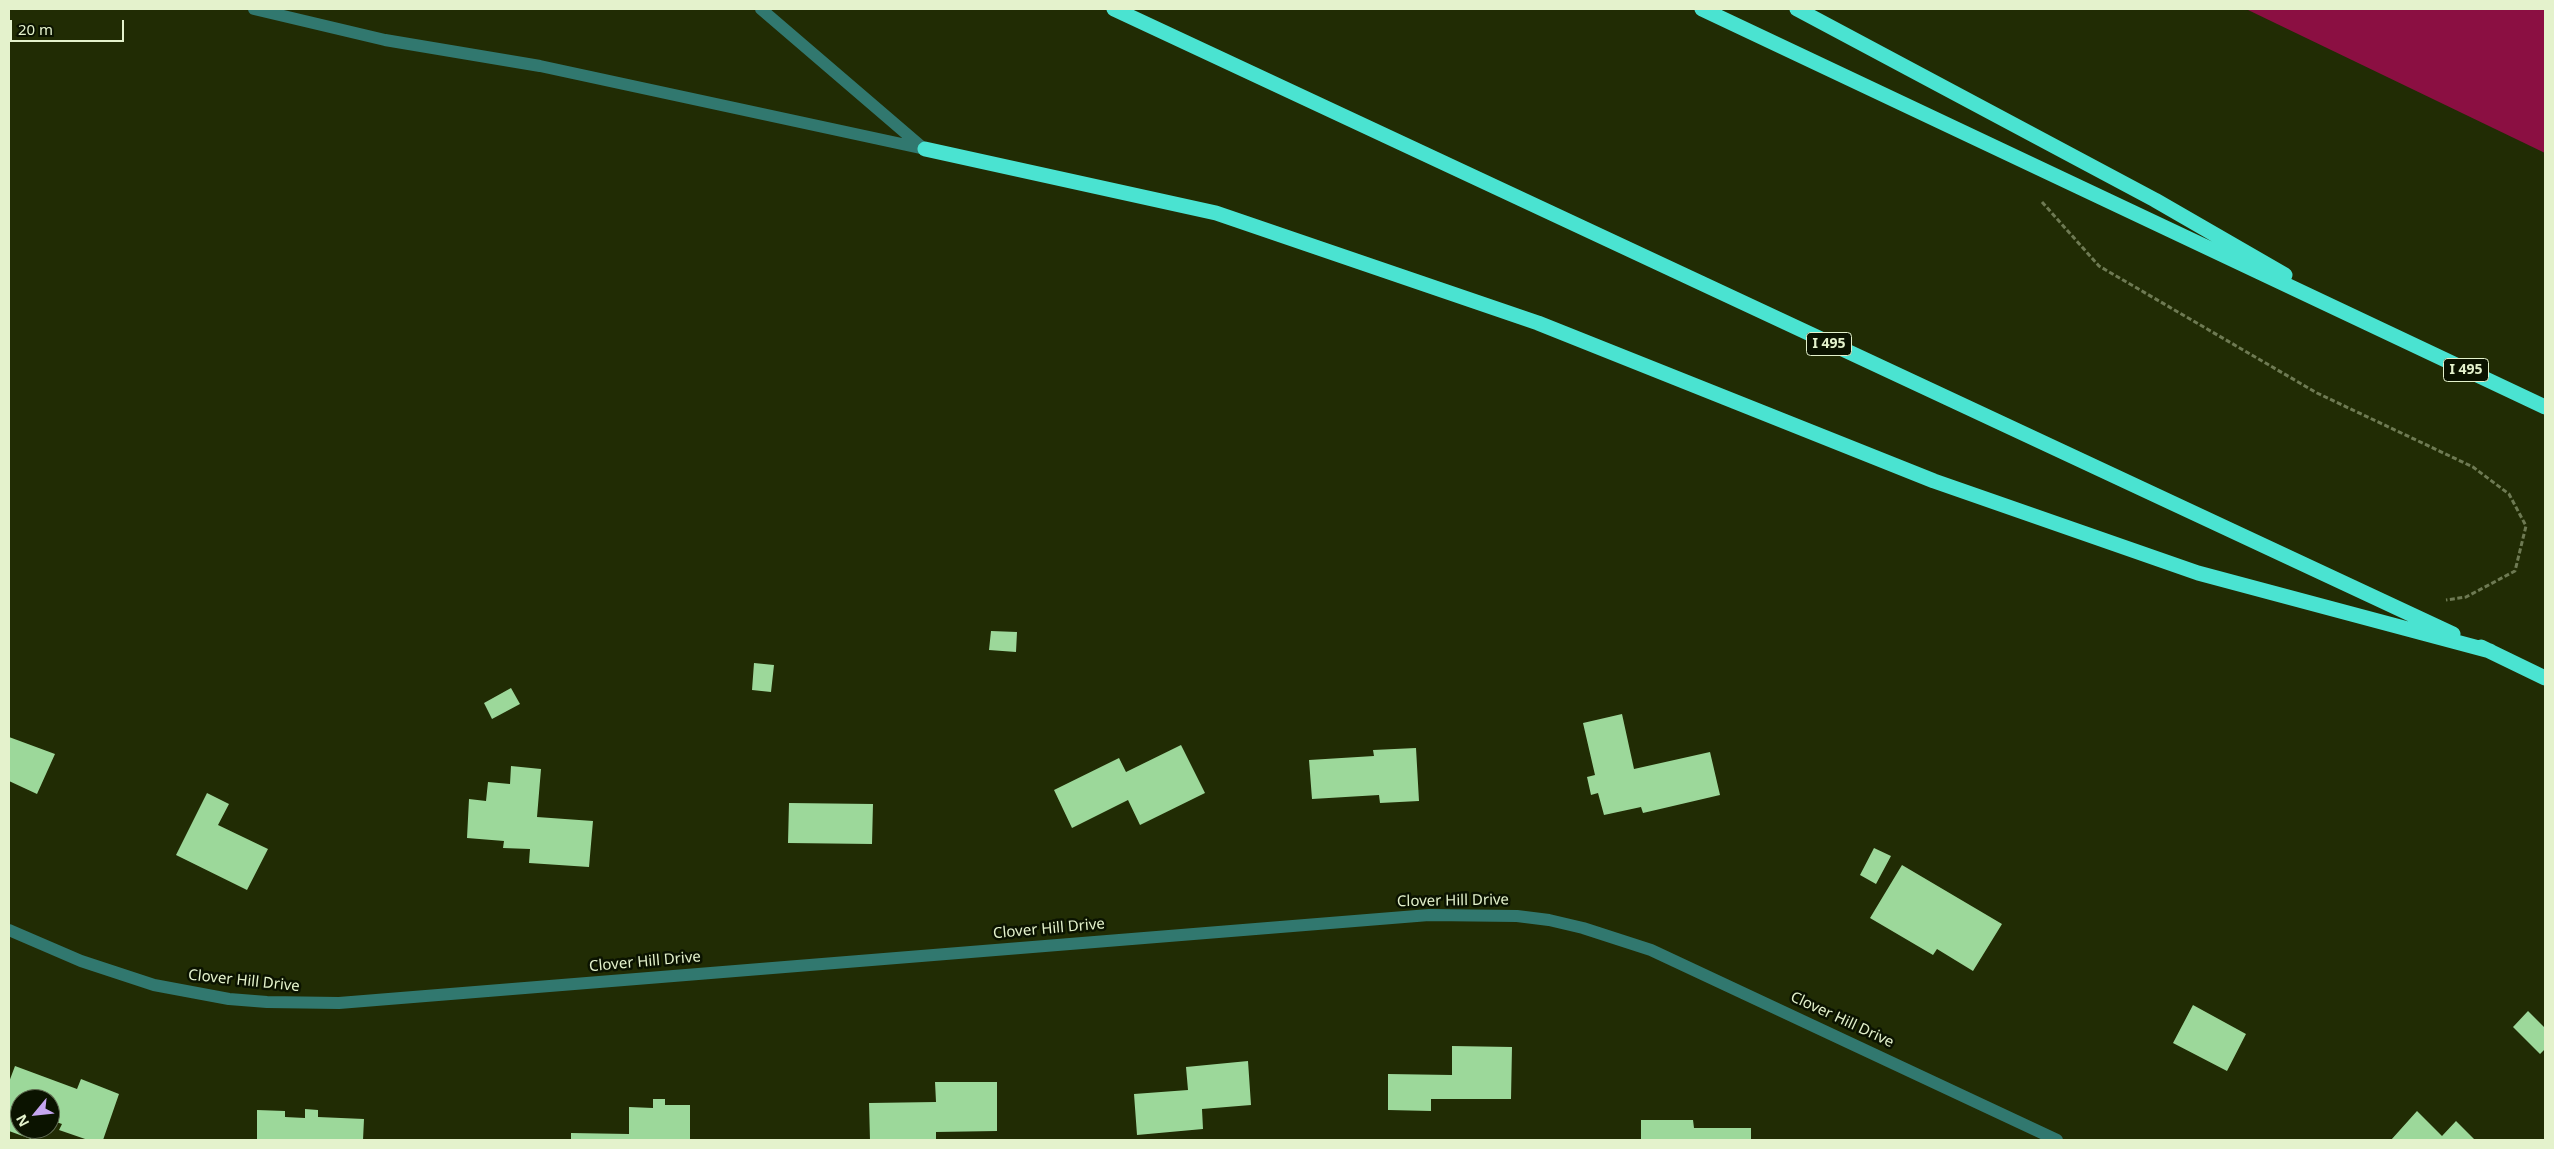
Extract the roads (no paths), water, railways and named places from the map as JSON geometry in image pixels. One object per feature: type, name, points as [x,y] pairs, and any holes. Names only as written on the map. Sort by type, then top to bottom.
[{"type":"highway","name":"I 495","points":[[1114,9],[2545,678]]},
{"type":"highway","name":"I 495","points":[[1702,9],[2545,407]]},
{"type":"highway","points":[[1798,9],[2155,200],[2387,332]]},
{"type":"highway","points":[[925,149],[1216,213],[1538,323],[1934,481],[2198,573],[2490,651]]},
{"type":"street","points":[[254,9],[385,40],[540,66],[925,149]]},
{"type":"street","points":[[761,9],[925,149]]},
{"type":"street","name":"Clover Hill Drive","points":[[9,930],[81,962],[163,987],[229,999],[330,1003],[1429,915],[1518,916],[1549,920],[1583,928],[1650,950],[2057,1140]]}]
